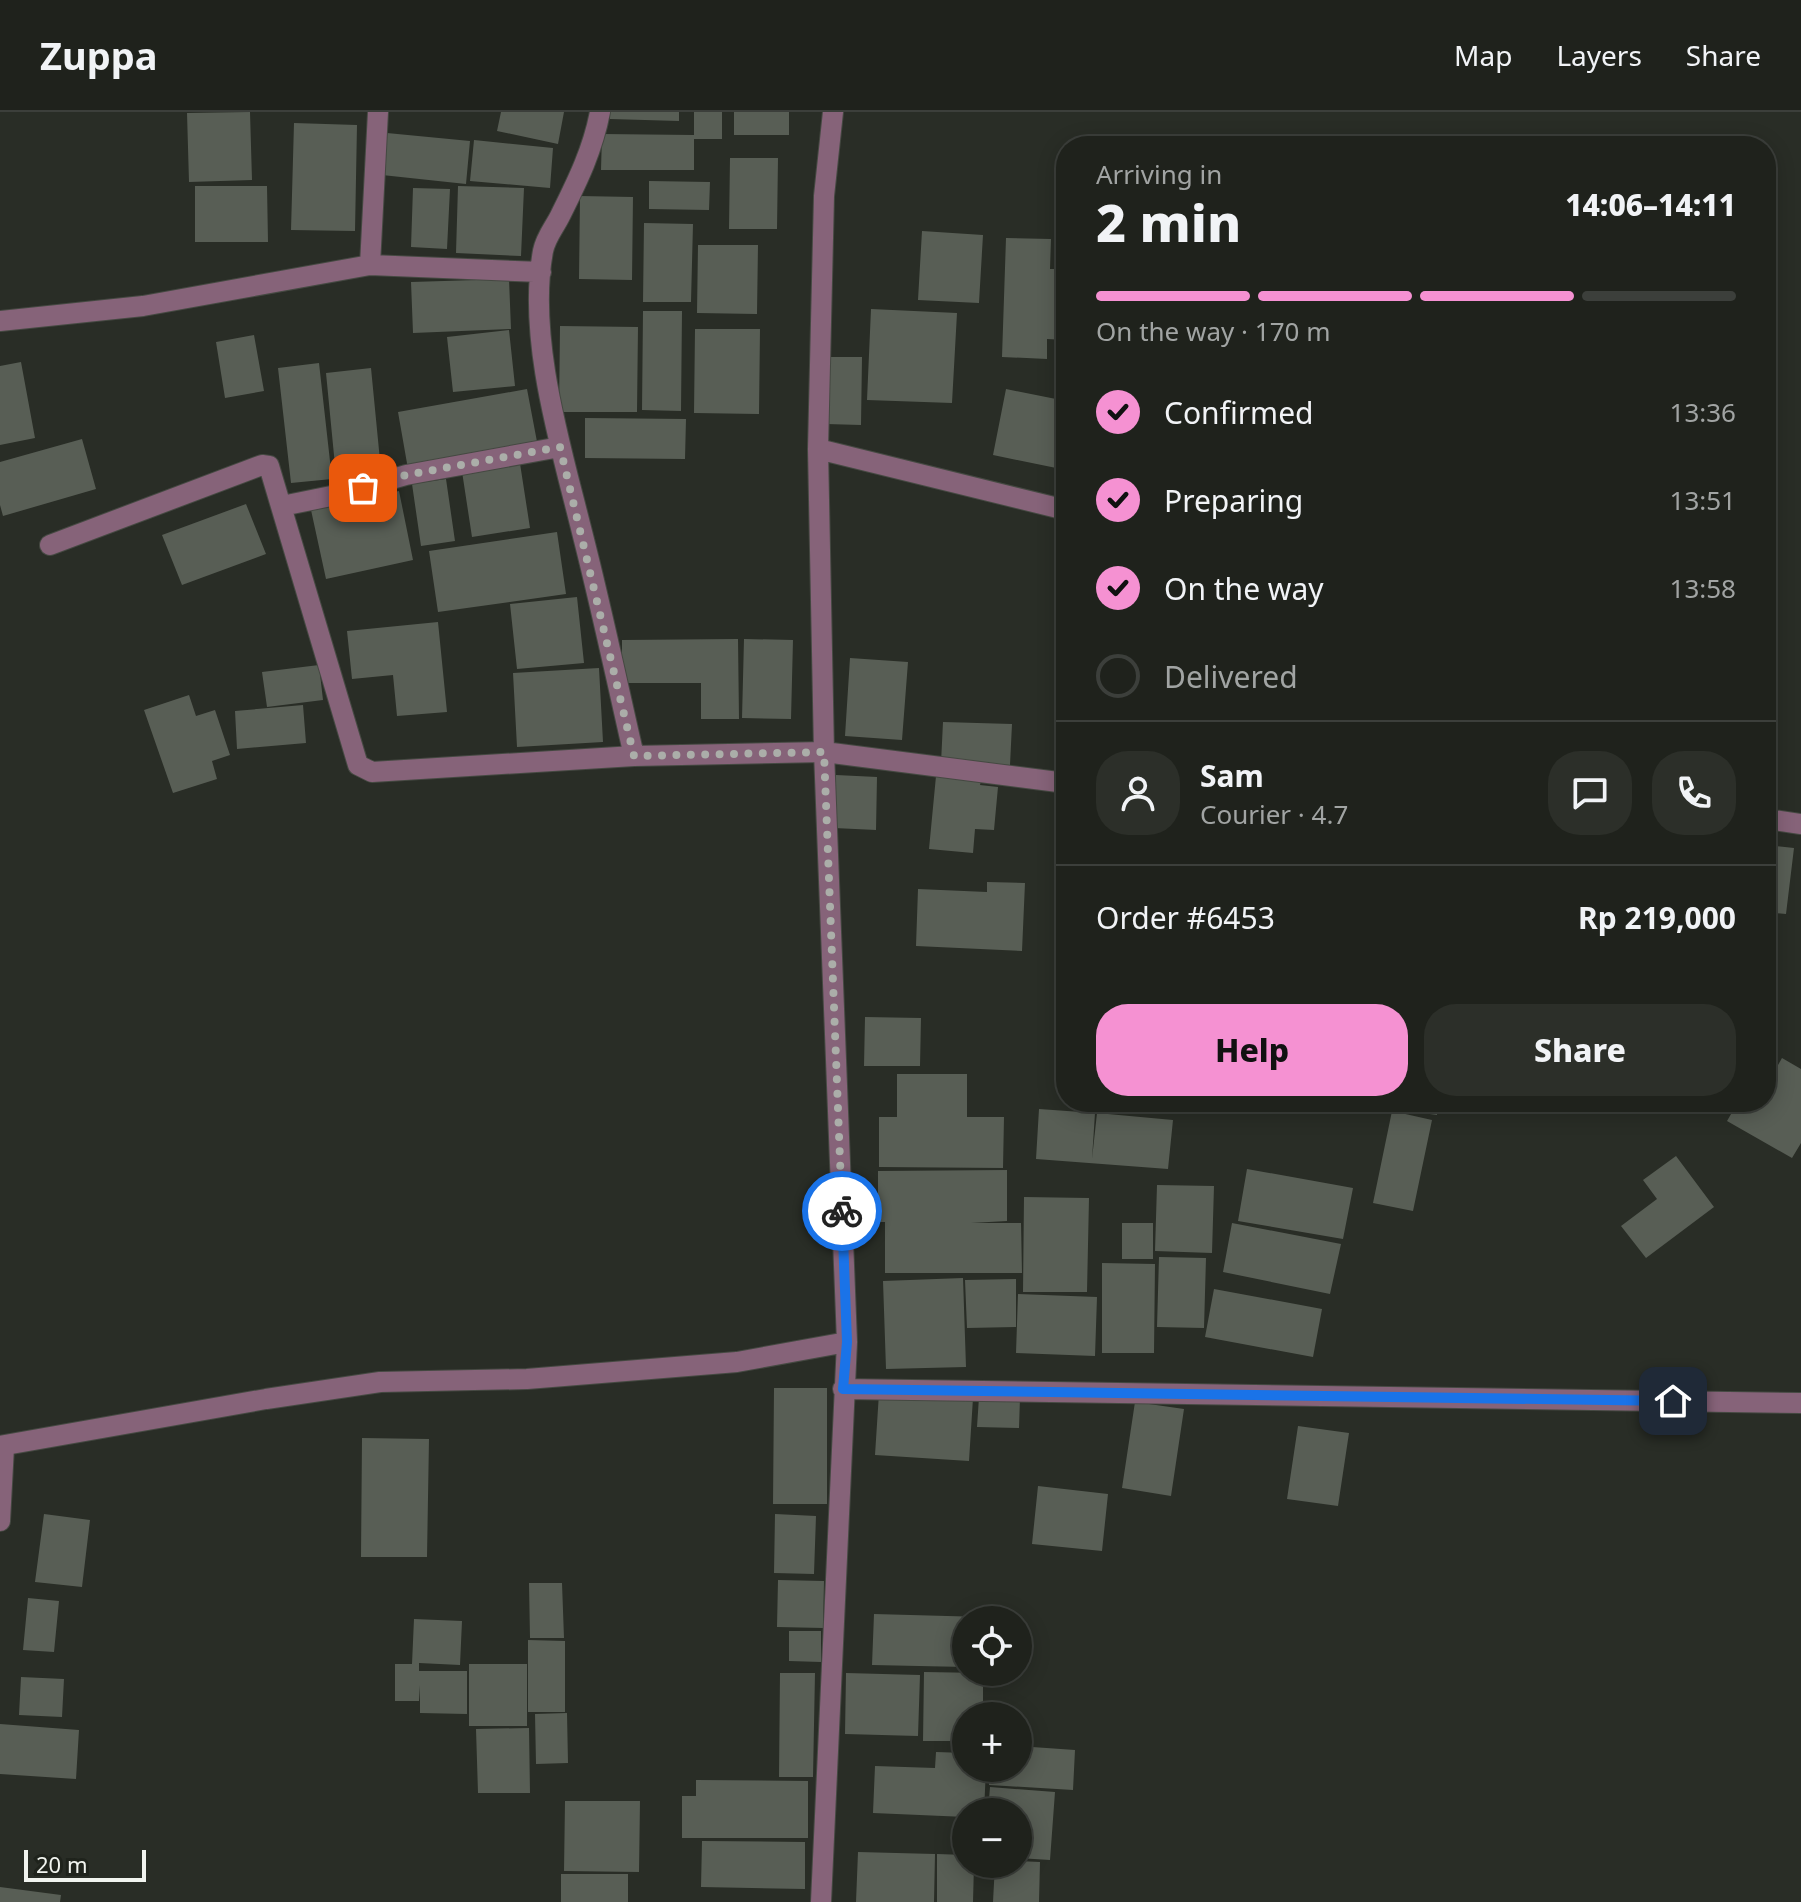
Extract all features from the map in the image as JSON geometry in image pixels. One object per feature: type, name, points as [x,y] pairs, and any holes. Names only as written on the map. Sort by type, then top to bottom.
[{"type":"street","points":[[370,265],[378,112]]},
{"type":"street","points":[[600,112],[587,160],[547,236],[541,272],[543,351],[560,447],[634,756]]},
{"type":"street","points":[[821,1902],[847,1342],[824,752],[818,449],[824,196],[833,112]]},
{"type":"street","points":[[0,321],[143,306],[370,265],[541,272]]},
{"type":"street","points":[[282,506],[341,494],[406,475],[560,447]]},
{"type":"street","points":[[818,449],[1056,508]]},
{"type":"street","points":[[50,545],[262,465],[269,466],[358,765],[372,772],[634,756],[824,752],[1056,782]]},
{"type":"street","points":[[1776,820],[1801,824]]},
{"type":"street","points":[[0,1521],[2,1446],[380,1382],[527,1379],[737,1362],[847,1342]]},
{"type":"street","points":[[843,1389],[1801,1403]]},
{"type":"building","points":[[250,112],[252,180],[189,182],[187,113]]},
{"type":"building","points":[[501,112],[564,112],[558,144],[497,131]]},
{"type":"building","points":[[610,112],[679,112],[679,121],[610,119]]},
{"type":"building","points":[[694,112],[722,112],[722,139],[694,139],[694,170],[601,170],[602,134],[694,135]]},
{"type":"building","points":[[734,112],[789,112],[789,135],[734,135]]},
{"type":"building","points":[[294,123],[357,125],[355,231],[291,230]]},
{"type":"building","points":[[387,133],[470,141],[466,184],[382,175]]},
{"type":"building","points":[[474,140],[553,148],[550,188],[470,181]]},
{"type":"building","points":[[730,158],[778,158],[777,229],[729,229]]},
{"type":"building","points":[[649,181],[710,182],[709,210],[649,209]]},
{"type":"building","points":[[195,186],[267,186],[268,242],[195,242]]},
{"type":"building","points":[[458,186],[524,188],[521,256],[456,253]]},
{"type":"building","points":[[413,188],[450,189],[447,249],[411,247]]},
{"type":"building","points":[[580,196],[633,197],[632,280],[579,279]]},
{"type":"building","points":[[644,223],[693,224],[691,302],[643,302]]},
{"type":"building","points":[[922,231],[983,235],[979,303],[918,300]]},
{"type":"building","points":[[1006,238],[1051,239],[1050,269],[1056,269],[1056,339],[1047,339],[1047,359],[1002,357]]},
{"type":"building","points":[[698,245],[758,245],[757,314],[697,313]]},
{"type":"building","points":[[509,279],[511,329],[413,333],[411,282]]},
{"type":"building","points":[[871,309],[957,313],[952,403],[867,400]]},
{"type":"building","points":[[643,311],[682,311],[681,411],[642,410]]},
{"type":"building","points":[[560,326],[638,327],[637,412],[559,412]]},
{"type":"building","points":[[695,329],[760,329],[759,414],[694,413]]},
{"type":"building","points":[[509,330],[515,386],[453,392],[447,337]]},
{"type":"building","points":[[254,335],[264,391],[225,398],[216,342]]},
{"type":"building","points":[[826,357],[862,357],[861,425],[826,424]]},
{"type":"building","points":[[21,362],[35,438],[0,445],[0,366]]},
{"type":"building","points":[[319,363],[332,479],[291,483],[278,368]]},
{"type":"building","points":[[371,368],[382,481],[337,486],[326,373]]},
{"type":"building","points":[[527,389],[538,447],[408,469],[398,412]]},
{"type":"building","points":[[1006,389],[1056,399],[1056,468],[993,455]]},
{"type":"building","points":[[585,418],[686,419],[685,459],[585,458]]},
{"type":"building","points":[[82,439],[96,489],[3,516],[0,462]]},
{"type":"building","points":[[519,457],[530,528],[472,537],[461,465]]},
{"type":"building","points":[[446,479],[455,541],[421,546],[412,484]]},
{"type":"building","points":[[399,491],[413,560],[326,579],[311,510]]},
{"type":"building","points":[[246,504],[266,554],[182,585],[162,535]]},
{"type":"building","points":[[557,532],[566,594],[438,612],[429,551]]},
{"type":"building","points":[[577,597],[584,663],[517,669],[510,604]]},
{"type":"building","points":[[438,622],[447,712],[397,716],[393,675],[352,679],[347,631]]},
{"type":"building","points":[[738,639],[739,719],[701,719],[701,683],[622,683],[622,640]]},
{"type":"building","points":[[744,639],[793,640],[791,719],[742,718]]},
{"type":"building","points":[[850,658],[908,662],[902,740],[845,736]]},
{"type":"building","points":[[319,665],[323,700],[267,707],[262,672]]},
{"type":"building","points":[[599,668],[603,742],[517,747],[513,673]]},
{"type":"building","points":[[189,695],[196,716],[215,710],[230,755],[212,761],[217,779],[173,793],[144,710]]},
{"type":"building","points":[[303,705],[306,743],[237,749],[235,711]]},
{"type":"building","points":[[943,722],[1012,724],[1010,765],[941,763]]},
{"type":"building","points":[[836,775],[877,777],[876,830],[834,828]]},
{"type":"building","points":[[936,776],[981,781],[980,785],[998,787],[994,830],[975,829],[973,853],[929,849]]},
{"type":"building","points":[[1776,846],[1794,848],[1786,914],[1776,913]]},
{"type":"building","points":[[987,882],[1025,883],[1022,951],[916,946],[918,889],[987,892]]},
{"type":"building","points":[[865,1017],[921,1018],[920,1066],[864,1066]]},
{"type":"building","points":[[1782,1058],[1801,1069],[1801,1143],[1792,1158],[1727,1121],[1732,1112],[1776,1112],[1776,1069]]},
{"type":"building","points":[[897,1074],[967,1074],[967,1117],[1004,1117],[1003,1168],[879,1167],[879,1117],[897,1117]]},
{"type":"building","points":[[1039,1109],[1095,1113],[1092,1159],[1097,1113],[1173,1120],[1168,1169],[1036,1159]]},
{"type":"building","points":[[1392,1112],[1432,1120],[1413,1211],[1373,1203]]},
{"type":"building","points":[[1676,1156],[1714,1207],[1646,1258],[1621,1226],[1657,1199],[1643,1180]]},
{"type":"building","points":[[1247,1169],[1353,1188],[1343,1239],[1238,1221]]},
{"type":"building","points":[[1007,1170],[1007,1221],[971,1223],[1021,1223],[1022,1273],[885,1273],[885,1222],[878,1222],[878,1171]]},
{"type":"building","points":[[1157,1185],[1214,1186],[1212,1253],[1155,1251]]},
{"type":"building","points":[[1024,1197],[1089,1198],[1087,1292],[1023,1292]]},
{"type":"building","points":[[1122,1223],[1153,1223],[1153,1259],[1122,1259]]},
{"type":"building","points":[[1232,1223],[1341,1244],[1330,1294],[1223,1272]]},
{"type":"building","points":[[1159,1257],[1206,1258],[1204,1328],[1157,1327]]},
{"type":"building","points":[[1102,1263],[1155,1264],[1154,1353],[1102,1353]]},
{"type":"building","points":[[963,1278],[966,1367],[886,1369],[883,1281]]},
{"type":"building","points":[[1016,1279],[1016,1327],[967,1328],[965,1280]]},
{"type":"building","points":[[1214,1289],[1322,1309],[1313,1357],[1205,1337]]},
{"type":"building","points":[[1018,1294],[1097,1297],[1095,1356],[1016,1353]]},
{"type":"building","points":[[774,1388],[827,1388],[827,1504],[773,1504]]},
{"type":"building","points":[[879,1393],[973,1398],[969,1461],[875,1455]]},
{"type":"building","points":[[979,1397],[1020,1398],[1019,1428],[977,1427]]},
{"type":"building","points":[[1135,1402],[1184,1409],[1171,1496],[1122,1488]]},
{"type":"building","points":[[1298,1426],[1349,1433],[1338,1506],[1287,1499]]},
{"type":"building","points":[[362,1438],[429,1439],[427,1557],[361,1557]]},
{"type":"building","points":[[1038,1486],[1108,1494],[1102,1551],[1032,1544]]},
{"type":"building","points":[[44,1514],[90,1520],[82,1587],[35,1582]]},
{"type":"building","points":[[775,1514],[816,1516],[814,1574],[774,1573]]},
{"type":"building","points":[[778,1580],[824,1581],[823,1628],[777,1627]]},
{"type":"building","points":[[529,1583],[562,1583],[564,1638],[530,1638]]},
{"type":"building","points":[[28,1598],[59,1601],[54,1652],[23,1650]]},
{"type":"building","points":[[874,1614],[952,1616],[952,1667],[872,1665]]},
{"type":"building","points":[[414,1619],[462,1621],[460,1665],[419,1663],[419,1671],[467,1671],[467,1714],[420,1713],[420,1685],[419,1701],[395,1701],[395,1664],[412,1664]]},
{"type":"building","points":[[789,1631],[821,1631],[821,1662],[789,1661]]},
{"type":"building","points":[[528,1640],[565,1641],[565,1712],[528,1712]]},
{"type":"building","points":[[469,1664],[527,1664],[527,1726],[469,1726]]},
{"type":"building","points":[[924,1672],[952,1672],[952,1686],[983,1686],[983,1702],[952,1702],[952,1741],[923,1741]]},
{"type":"building","points":[[780,1673],[815,1673],[813,1777],[779,1777]]},
{"type":"building","points":[[846,1673],[920,1675],[918,1736],[845,1734]]},
{"type":"building","points":[[21,1677],[64,1679],[62,1717],[19,1715]]},
{"type":"building","points":[[567,1713],[568,1763],[536,1764],[535,1714]]},
{"type":"building","points":[[0,1724],[79,1730],[76,1779],[0,1774]]},
{"type":"building","points":[[529,1728],[530,1793],[478,1793],[476,1729]]},
{"type":"building","points":[[1032,1747],[1075,1750],[1073,1790],[989,1785],[989,1782],[1032,1782]]},
{"type":"building","points":[[936,1752],[952,1753],[952,1782],[985,1782],[985,1798],[952,1798],[952,1816],[873,1813],[875,1766],[935,1768]]},
{"type":"building","points":[[696,1780],[808,1781],[808,1838],[682,1838],[682,1796],[696,1796]]},
{"type":"building","points":[[990,1787],[1055,1792],[1050,1860],[1032,1859],[1032,1798],[989,1798]]},
{"type":"building","points":[[565,1801],[640,1801],[639,1872],[564,1871]]},
{"type":"building","points":[[702,1841],[805,1842],[805,1889],[701,1887]]},
{"type":"building","points":[[858,1852],[935,1854],[934,1902],[856,1902]]},
{"type":"building","points":[[937,1854],[952,1855],[952,1878],[974,1878],[973,1902],[937,1902]]},
{"type":"building","points":[[1032,1862],[1040,1862],[1039,1902],[993,1902],[994,1878],[1032,1878]]},
{"type":"building","points":[[561,1874],[628,1874],[628,1902],[561,1902]]},
{"type":"building","points":[[0,1887],[61,1895],[60,1902],[0,1902]]},
{"type":"way so far","points":[[363,488],[406,475],[560,447],[634,756],[824,752],[842,1211]]},
{"type":"route","points":[[842,1211],[847,1342],[843,1389],[1673,1401]]}]
